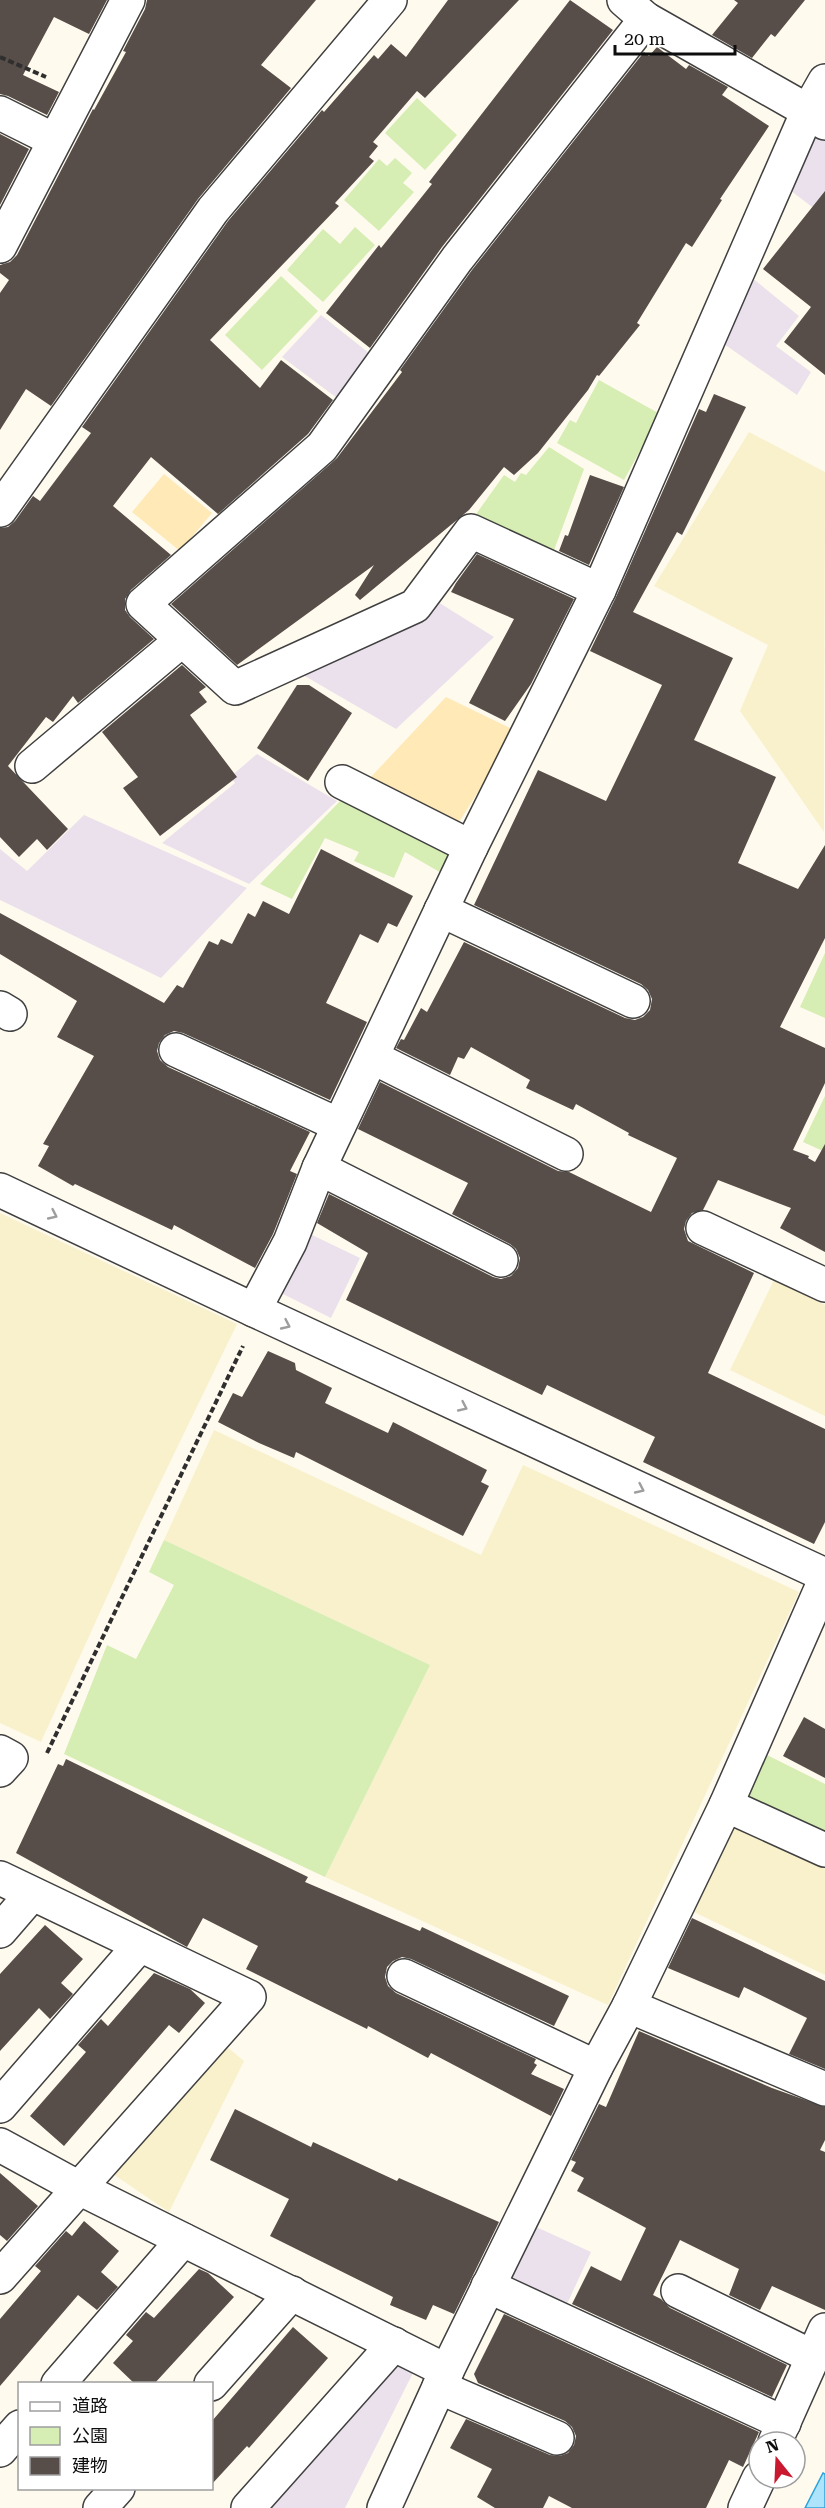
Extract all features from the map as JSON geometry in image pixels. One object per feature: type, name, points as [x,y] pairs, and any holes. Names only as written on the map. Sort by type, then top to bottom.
[{"type":"street","points":[[0,246],[128,0]]},
{"type":"street","points":[[0,510],[213,210],[390,0]]},
{"type":"street","points":[[599,590],[471,531],[415,606],[235,688],[142,604],[322,447],[635,10],[817,117]]},
{"type":"street","points":[[256,1311],[290,1242],[319,1168],[441,910],[599,590],[817,117],[825,81]]},
{"type":"street","points":[[0,112],[54,140]]},
{"type":"street","points":[[32,766],[182,640]]},
{"type":"street","points":[[342,782],[471,847]]},
{"type":"street","points":[[441,910],[633,1001]]},
{"type":"street","points":[[176,1050],[339,1125]]},
{"type":"street","points":[[372,1057],[567,1154]]},
{"type":"street","points":[[319,1168],[501,1260]]},
{"type":"street","points":[[0,1190],[825,1575]]},
{"type":"street","points":[[703,1228],[825,1285]]},
{"type":"street","points":[[384,2508],[488,2286],[596,2067],[629,2006],[726,1805],[825,1580]]},
{"type":"street","points":[[726,1805],[825,1850]]},
{"type":"street","points":[[0,1878],[249,1997],[0,2277]]},
{"type":"street","points":[[0,1931],[32,1894]]},
{"type":"street","points":[[0,2106],[140,1945]]},
{"type":"street","points":[[404,1976],[596,2067]]},
{"type":"street","points":[[629,2006],[825,2089]]},
{"type":"street","points":[[0,2145],[79,2188],[394,2344],[443,2379],[557,2438]]},
{"type":"street","points":[[60,2382],[183,2240]]},
{"type":"street","points":[[488,2286],[775,2430]]},
{"type":"street","points":[[678,2290],[819,2344],[780,2430]]},
{"type":"street","points":[[213,2382],[292,2293]]},
{"type":"street","points":[[248,2508],[394,2344]]},
{"type":"street","points":[[0,2450],[18,2429]]},
{"type":"street","points":[[100,2508],[116,2490]]},
{"type":"street","points":[[745,2508],[753,2490]]},
{"type":"path","points":[[0,57],[80,92]]},
{"type":"path","points":[[4,1760],[46,1756],[256,1311]]},
{"type":"shaded area","points":[[816,129],[825,135],[825,217],[790,190]]},
{"type":"shaded area","points":[[751,277],[799,316],[776,346],[811,372],[797,395],[724,344]]},
{"type":"shaded area","points":[[321,315],[374,357],[341,401],[282,357]]},
{"type":"shaded area","points":[[749,432],[825,472],[824,832],[740,711],[768,645],[654,586]]},
{"type":"shaded area","points":[[438,602],[494,637],[396,729],[303,675],[425,620]]},
{"type":"shaded area","points":[[257,754],[337,801],[249,884],[162,843],[235,783],[230,777]]},
{"type":"shaded area","points":[[84,815],[247,888],[161,978],[0,900],[0,849],[27,871]]},
{"type":"shaded area","points":[[0,1213],[237,1324],[140,1524],[41,1742],[0,1723]]},
{"type":"shaded area","points":[[310,1234],[360,1258],[331,1318],[281,1293]]},
{"type":"shaded area","points":[[774,1280],[825,1305],[825,1416],[730,1370]]},
{"type":"shaded area","points":[[214,1430],[481,1555],[523,1465],[799,1592],[608,2005],[325,1877],[430,1665],[164,1540]]},
{"type":"shaded area","points":[[733,1826],[825,1867],[825,1975],[694,1912]]},
{"type":"shaded area","points":[[227,2047],[244,2061],[169,2212],[110,2172]]},
{"type":"shaded area","points":[[534,2226],[591,2252],[567,2304],[510,2278]]},
{"type":"shaded area","points":[[390,2362],[413,2373],[345,2508],[260,2508]]},
{"type":"green space","points":[[417,98],[457,135],[425,170],[385,133]]},
{"type":"green space","points":[[395,158],[412,173],[403,183],[414,192],[379,231],[344,200],[379,159],[387,166]]},
{"type":"green space","points":[[355,227],[375,245],[323,302],[287,270],[323,229],[340,244]]},
{"type":"green space","points":[[281,276],[318,311],[262,370],[225,335]]},
{"type":"green space","points":[[599,380],[660,414],[624,480],[557,443],[570,420],[576,423]]},
{"type":"green space","points":[[549,447],[584,469],[553,553],[474,517],[504,475],[515,482],[521,473],[526,475]]},
{"type":"green space","points":[[344,797],[453,852],[443,874],[405,852],[394,878],[354,861],[359,852],[325,838],[292,899],[260,884]]},
{"type":"green space","points":[[825,953],[825,1018],[800,1007]]},
{"type":"green space","points":[[825,1096],[825,1152],[803,1142]]},
{"type":"green space","points":[[164,1540],[430,1665],[325,1877],[64,1754],[107,1645],[136,1659],[174,1585],[149,1572]]},
{"type":"green space","points":[[765,1754],[825,1784],[825,1839],[743,1796]]},
{"type":"sand","points":[[164,474],[212,513],[180,551],[132,512]]},
{"type":"sand","points":[[446,697],[512,729],[490,773],[459,822],[369,779]]},
{"type":"water","points":[[823,2473],[825,2474],[825,2508],[805,2508]]},
{"type":"building","points":[[0,0],[107,0],[89,34],[54,17],[23,75],[59,92],[47,115],[0,94]]},
{"type":"building","points":[[147,0],[316,0],[261,65],[291,88],[198,199],[51,406],[26,389],[0,430],[0,293],[9,280],[0,273],[0,265],[10,262],[17,255],[93,109],[126,52],[123,51],[145,9]]},
{"type":"building","points":[[448,0],[519,0],[425,98],[417,91],[373,142],[378,146],[369,157],[374,161],[335,203],[339,206],[210,340],[260,388],[281,360],[333,400],[308,434],[218,514],[151,457],[113,506],[171,555],[131,590],[125,599],[125,610],[130,617],[154,639],[78,703],[73,696],[53,722],[46,717],[8,766],[68,829],[47,850],[37,839],[19,857],[0,837],[0,528],[8,527],[15,521],[33,496],[40,501],[91,433],[82,427],[228,221],[322,110],[324,112],[374,55],[378,59],[391,44],[406,57]]},
{"type":"building","points":[[570,0],[613,30],[442,247],[370,348],[326,313],[379,245],[381,248],[432,184],[429,182]]},
{"type":"building","points":[[734,0],[805,0],[775,37],[771,34],[752,58],[712,35],[738,3]]},
{"type":"building","points":[[657,47],[686,69],[689,65],[728,87],[722,95],[769,126],[720,199],[722,200],[692,247],[686,243],[637,323],[640,325],[599,376],[597,375],[588,390],[538,453],[514,475],[504,467],[469,510],[360,600],[355,595],[374,565],[237,665],[171,604],[337,458],[402,372],[400,370],[472,270],[644,52],[649,56]]},
{"type":"building","points":[[0,134],[29,149],[0,205]]},
{"type":"building","points":[[825,191],[825,375],[784,342],[811,307],[763,269]]},
{"type":"building","points":[[714,394],[746,407],[682,535],[677,532],[633,612],[733,658],[694,740],[776,777],[738,863],[798,889],[825,845],[825,938],[780,1027],[825,1048],[825,1083],[793,1150],[809,1156],[808,1158],[815,1162],[825,1144],[825,1252],[780,1228],[791,1208],[718,1180],[703,1210],[692,1213],[684,1229],[688,1241],[754,1273],[708,1373],[825,1429],[825,1522],[814,1544],[643,1462],[655,1437],[547,1385],[542,1395],[346,1300],[368,1253],[317,1223],[329,1194],[493,1277],[501,1279],[511,1276],[518,1268],[520,1258],[516,1249],[510,1244],[452,1214],[468,1183],[358,1129],[380,1082],[558,1171],[569,1172],[651,1212],[677,1158],[628,1135],[629,1133],[576,1104],[573,1110],[526,1088],[530,1080],[471,1047],[464,1059],[458,1057],[450,1075],[396,1048],[401,1039],[404,1040],[421,1008],[427,1012],[464,942],[625,1018],[635,1020],[643,1017],[650,1010],[652,999],[648,990],[641,984],[474,905],[538,770],[606,801],[662,685],[590,651],[699,409],[706,412]]},
{"type":"building","points":[[590,475],[624,487],[589,565],[559,551],[565,535],[568,536]]},
{"type":"building","points":[[477,554],[574,599],[531,684],[505,721],[469,703],[514,619],[451,592]]},
{"type":"building","points":[[182,665],[206,687],[199,692],[207,702],[190,715],[237,777],[160,836],[123,788],[138,777],[102,732]]},
{"type":"building","points":[[297,685],[309,685],[352,713],[308,781],[257,748]]},
{"type":"building","points":[[321,849],[413,896],[397,927],[388,923],[378,943],[360,934],[326,1003],[367,1022],[330,1100],[183,1033],[174,1031],[165,1035],[157,1051],[160,1060],[168,1067],[310,1132],[290,1171],[297,1174],[273,1234],[255,1268],[174,1225],[172,1230],[75,1184],[73,1186],[38,1166],[49,1146],[43,1144],[94,1056],[57,1037],[77,1001],[0,954],[0,913],[164,1003],[177,985],[183,988],[209,941],[218,945],[221,939],[232,944],[248,913],[255,917],[263,901],[289,914]]},
{"type":"building","points":[[268,1351],[295,1363],[296,1370],[332,1388],[325,1403],[388,1433],[393,1422],[487,1470],[481,1482],[489,1486],[463,1536],[296,1452],[294,1458],[218,1422],[233,1393],[242,1397]]},
{"type":"building","points":[[804,1717],[825,1729],[825,1778],[783,1756]]},
{"type":"building","points":[[66,1759],[308,1877],[305,1882],[420,1931],[422,1927],[569,1996],[554,2026],[411,1959],[402,1957],[393,1961],[387,1967],[385,1977],[388,1986],[396,1993],[536,2059],[534,2063],[537,2065],[531,2074],[564,2089],[551,2116],[431,2053],[428,2058],[368,2026],[367,2029],[246,1969],[258,1946],[203,1918],[187,1947],[16,1853],[58,1764],[63,1766]]},
{"type":"building","points":[[692,1918],[825,1981],[825,2069],[789,2054],[807,2018],[744,1987],[739,1998],[668,1968]]},
{"type":"building","points":[[45,1925],[83,1959],[61,1983],[73,1994],[50,2019],[39,2008],[0,2051],[0,1974]]},
{"type":"building","points":[[154,1973],[190,1989],[205,2003],[179,2033],[169,2025],[64,2146],[30,2116],[86,2052],[78,2045],[101,2019],[108,2026]]},
{"type":"building","points":[[639,2031],[772,2088],[825,2107],[825,2140],[820,2150],[825,2152],[825,2310],[772,2286],[760,2310],[729,2295],[739,2269],[680,2240],[653,2295],[670,2308],[787,2365],[772,2397],[572,2304],[591,2266],[621,2281],[646,2228],[577,2191],[584,2178],[571,2171],[576,2162],[571,2160],[599,2104],[606,2107]]},
{"type":"building","points":[[235,2109],[311,2147],[313,2142],[397,2181],[399,2178],[499,2222],[454,2314],[433,2305],[426,2320],[390,2305],[393,2297],[270,2236],[289,2199],[210,2160]]},
{"type":"building","points":[[0,2173],[38,2206],[7,2241],[0,2235]]},
{"type":"building","points":[[84,2221],[119,2251],[101,2272],[118,2287],[97,2310],[78,2295],[0,2386],[0,2319],[41,2271],[35,2266],[66,2231],[72,2236]]},
{"type":"building","points":[[199,2269],[208,2273],[234,2297],[156,2382],[133,2382],[113,2363],[133,2341],[126,2335],[146,2312],[154,2318]]},
{"type":"building","points":[[504,2314],[755,2430],[747,2430],[747,2458],[743,2467],[729,2460],[706,2508],[572,2508],[549,2496],[543,2508],[495,2508],[477,2497],[492,2469],[450,2448],[466,2419],[550,2455],[560,2456],[568,2453],[574,2445],[576,2436],[572,2427],[565,2421],[478,2383],[474,2374]]},
{"type":"building","points":[[293,2327],[328,2358],[249,2448],[247,2446],[213,2483],[213,2420]]}]
